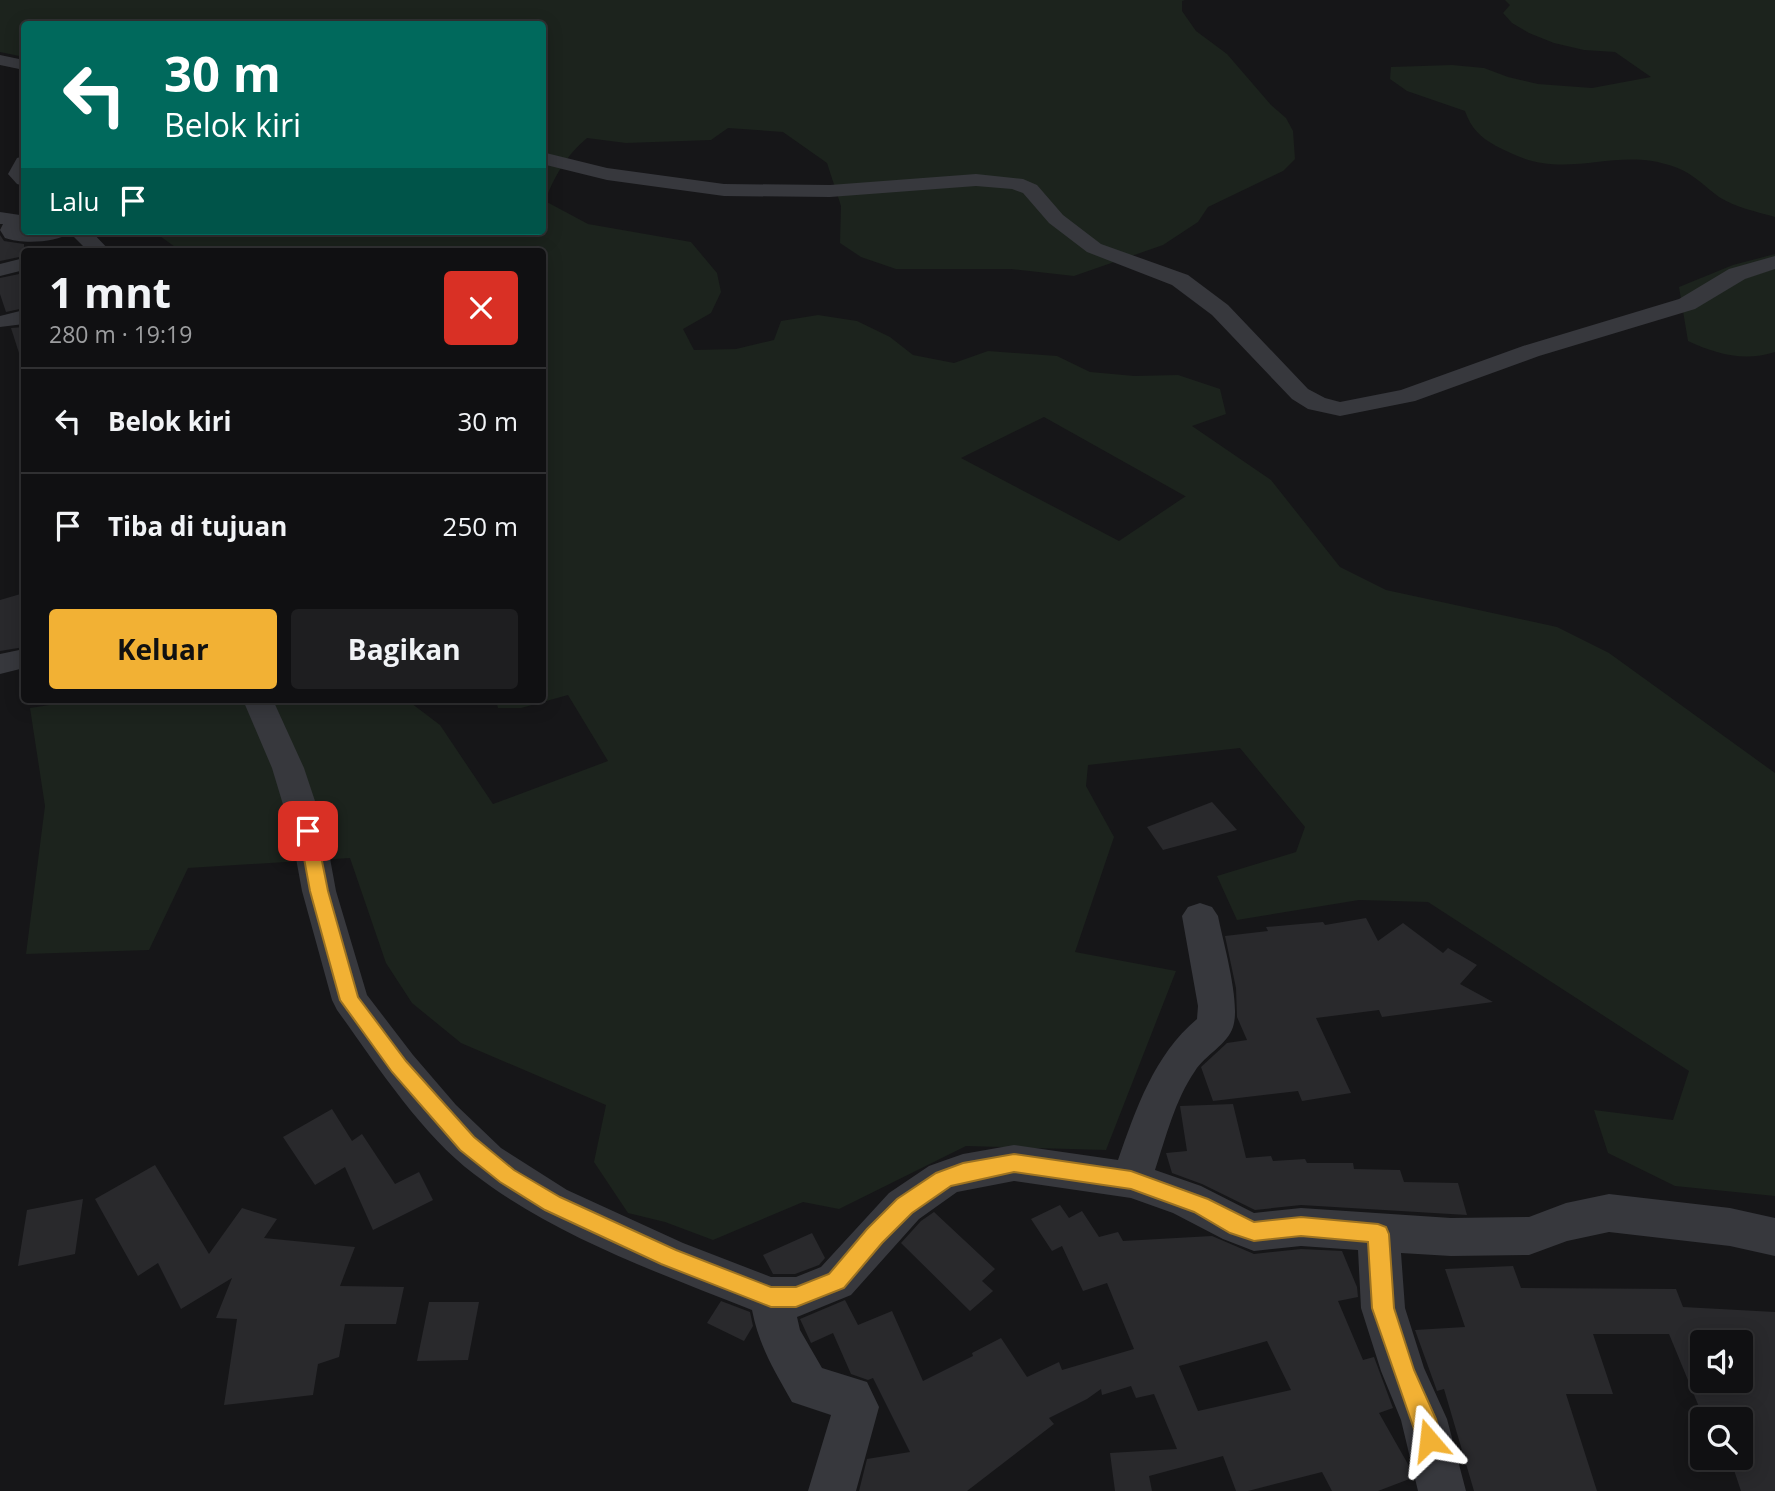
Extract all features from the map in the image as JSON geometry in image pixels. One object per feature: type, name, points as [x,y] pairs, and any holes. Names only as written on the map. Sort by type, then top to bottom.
[{"type":"street","points":[[0,60],[21,64]]},
{"type":"street","points":[[0,78],[21,80]]},
{"type":"street","points":[[546,159],[607,174],[724,190],[830,191],[976,180],[1016,183],[1030,189],[1056,219],[1094,248],[1180,280],[1220,310],[1300,394],[1317,404],[1340,409],[1407,396],[1531,351],[1687,304],[1737,274],[1775,262]]},
{"type":"street","points":[[0,218],[13,219],[10,230],[18,236],[27,235]]},
{"type":"street","points":[[0,270],[21,265]]},
{"type":"street","points":[[0,664],[21,660]]},
{"type":"street","points":[[259,703],[288,768],[308,831],[319,891],[350,1000],[399,1066],[442,1117],[487,1161],[552,1203],[668,1257],[771,1297],[796,1297],[836,1281],[904,1206],[943,1179],[963,1172],[1014,1163],[1131,1180],[1201,1205],[1254,1232],[1301,1227],[1378,1234],[1492,1238],[1529,1236],[1566,1222],[1609,1213],[1730,1227],[1775,1237]]},
{"type":"street","points":[[1131,1180],[1151,1124],[1173,1076],[1191,1048],[1215,1026],[1217,1006],[1200,916]]},
{"type":"street","points":[[1378,1234],[1383,1308],[1403,1371],[1424,1419],[1441,1491]]},
{"type":"street","points":[[771,1297],[779,1338],[808,1386],[851,1398],[856,1407],[832,1491]]},
{"type":"shaded area","points":[[0,0],[1185,0],[1182,1],[1182,11],[1196,31],[1227,54],[1271,105],[1286,118],[1293,131],[1295,159],[1283,171],[1208,207],[1198,222],[1163,245],[1074,276],[1011,269],[896,269],[861,257],[840,243],[841,206],[827,163],[783,132],[728,128],[711,140],[626,143],[587,138],[562,167],[546,199],[546,21],[21,21],[21,56],[0,52]]},
{"type":"shaded area","points":[[1505,0],[1775,0],[1775,217],[1725,201],[1688,173],[1657,162],[1623,160],[1559,164],[1524,159],[1485,139],[1473,127],[1465,111],[1407,91],[1390,79],[1391,67],[1452,65],[1484,68],[1538,84],[1592,88],[1651,77],[1615,52],[1584,50],[1554,43],[1529,33],[1512,23],[1503,13],[1510,5]]},
{"type":"shaded area","points":[[546,202],[588,224],[691,242],[717,273],[721,292],[711,313],[683,329],[694,350],[736,349],[774,340],[781,321],[818,315],[857,321],[890,337],[913,355],[954,363],[988,351],[1057,356],[1090,372],[1134,376],[1178,375],[1220,389],[1226,414],[1192,426],[1271,480],[1340,567],[1386,590],[1557,627],[1609,653],[1775,773],[1775,1196],[1675,1186],[1608,1153],[1594,1110],[1673,1120],[1689,1071],[1428,902],[1359,900],[1237,920],[1217,876],[1296,852],[1305,827],[1240,748],[1088,765],[1086,786],[1114,837],[1075,952],[1176,971],[1106,1150],[966,1146],[839,1209],[803,1202],[713,1240],[665,1222],[628,1213],[594,1162],[606,1105],[461,1043],[412,1003],[386,963],[350,858],[188,868],[149,950],[26,954],[45,806],[30,708],[62,703],[411,703],[440,725],[493,804],[608,761],[568,695],[546,701],[546,248],[176,248],[159,235],[546,235]],"holes":[[[1044,417],[1186,496],[1119,541],[961,458]]]},
{"type":"shaded area","points":[[1775,254],[1775,352],[1752,356],[1730,355],[1688,341],[1679,287],[1733,265]]},
{"type":"shaded area","points":[[497,703],[539,703],[521,708],[498,708]]},
{"type":"building","points":[[0,235],[4,241],[24,244],[21,257],[0,261]]},
{"type":"building","points":[[21,274],[21,309],[6,312],[0,294],[0,278]]},
{"type":"building","points":[[21,327],[21,353],[19,353],[11,328]]},
{"type":"building","points":[[21,594],[21,648],[0,651],[0,600]]},
{"type":"building","points":[[1212,802],[1237,830],[1163,850],[1147,827]]},
{"type":"building","points":[[1366,918],[1378,941],[1403,923],[1443,953],[1448,948],[1477,965],[1460,984],[1493,1002],[1382,1017],[1379,1010],[1316,1018],[1351,1093],[1302,1101],[1298,1091],[1213,1101],[1201,1067],[1227,1043],[1247,1040],[1237,1017],[1236,988],[1225,936],[1268,931],[1266,927],[1323,922],[1325,925]]},
{"type":"building","points":[[1233,1104],[1246,1158],[1271,1156],[1273,1161],[1305,1159],[1307,1163],[1353,1163],[1354,1169],[1400,1170],[1404,1182],[1458,1183],[1467,1215],[1301,1205],[1255,1210],[1202,1184],[1172,1173],[1166,1153],[1187,1151],[1180,1106]]},
{"type":"building","points":[[332,1109],[352,1141],[362,1134],[395,1184],[419,1172],[433,1200],[373,1230],[345,1167],[315,1185],[283,1137]]},
{"type":"building","points":[[155,1165],[209,1254],[242,1208],[277,1219],[264,1238],[355,1247],[340,1286],[404,1287],[396,1324],[345,1324],[339,1357],[318,1364],[313,1395],[224,1405],[237,1319],[216,1318],[232,1278],[181,1309],[158,1263],[138,1276],[95,1199]]},
{"type":"building","points":[[83,1199],[75,1254],[18,1266],[27,1210]]},
{"type":"building","points":[[1060,1205],[1069,1218],[1082,1211],[1099,1237],[1118,1232],[1123,1241],[1212,1236],[1254,1254],[1301,1249],[1342,1251],[1357,1287],[1358,1297],[1338,1301],[1363,1360],[1374,1357],[1393,1408],[1379,1413],[1409,1466],[1412,1478],[1378,1491],[1332,1491],[1322,1472],[1248,1491],[1236,1491],[1223,1456],[1149,1476],[1152,1491],[1115,1491],[1110,1453],[1177,1449],[1154,1394],[1136,1398],[1131,1386],[1102,1395],[1101,1389],[1049,1418],[1054,1424],[967,1491],[859,1491],[867,1459],[910,1452],[873,1378],[868,1380],[851,1374],[833,1333],[811,1343],[800,1319],[845,1300],[858,1325],[892,1311],[923,1381],[973,1356],[972,1353],[1001,1338],[1027,1377],[1059,1362],[1062,1370],[1134,1349],[1107,1283],[1083,1291],[1062,1246],[1052,1251],[1031,1219]],"holes":[[[1267,1341],[1291,1390],[1198,1411],[1179,1366]]]},
{"type":"building","points":[[934,1212],[995,1269],[982,1281],[993,1291],[970,1311],[901,1243],[921,1221]]},
{"type":"building","points":[[812,1233],[825,1258],[819,1265],[795,1274],[773,1274],[763,1255]]},
{"type":"building","points":[[1513,1266],[1521,1288],[1676,1289],[1683,1307],[1775,1312],[1775,1491],[1741,1491],[1734,1470],[1753,1470],[1753,1407],[1699,1407],[1693,1393],[1753,1393],[1753,1330],[1690,1330],[1690,1385],[1669,1334],[1593,1334],[1613,1394],[1566,1394],[1597,1491],[1474,1491],[1444,1389],[1437,1391],[1415,1330],[1465,1327],[1445,1269]]},
{"type":"building","points":[[721,1301],[750,1312],[753,1326],[744,1341],[707,1323]]},
{"type":"building","points":[[429,1302],[479,1302],[468,1360],[417,1361]]},
{"type":"route","points":[[308,831],[319,891],[350,1000],[399,1066],[467,1143],[507,1176],[552,1203],[668,1257],[710,1271],[771,1297],[796,1297],[836,1281],[904,1206],[943,1179],[963,1172],[1014,1163],[1131,1180],[1201,1205],[1214,1214],[1254,1232],[1301,1227],[1378,1234],[1383,1308],[1403,1371],[1424,1419],[1429,1440]]}]
